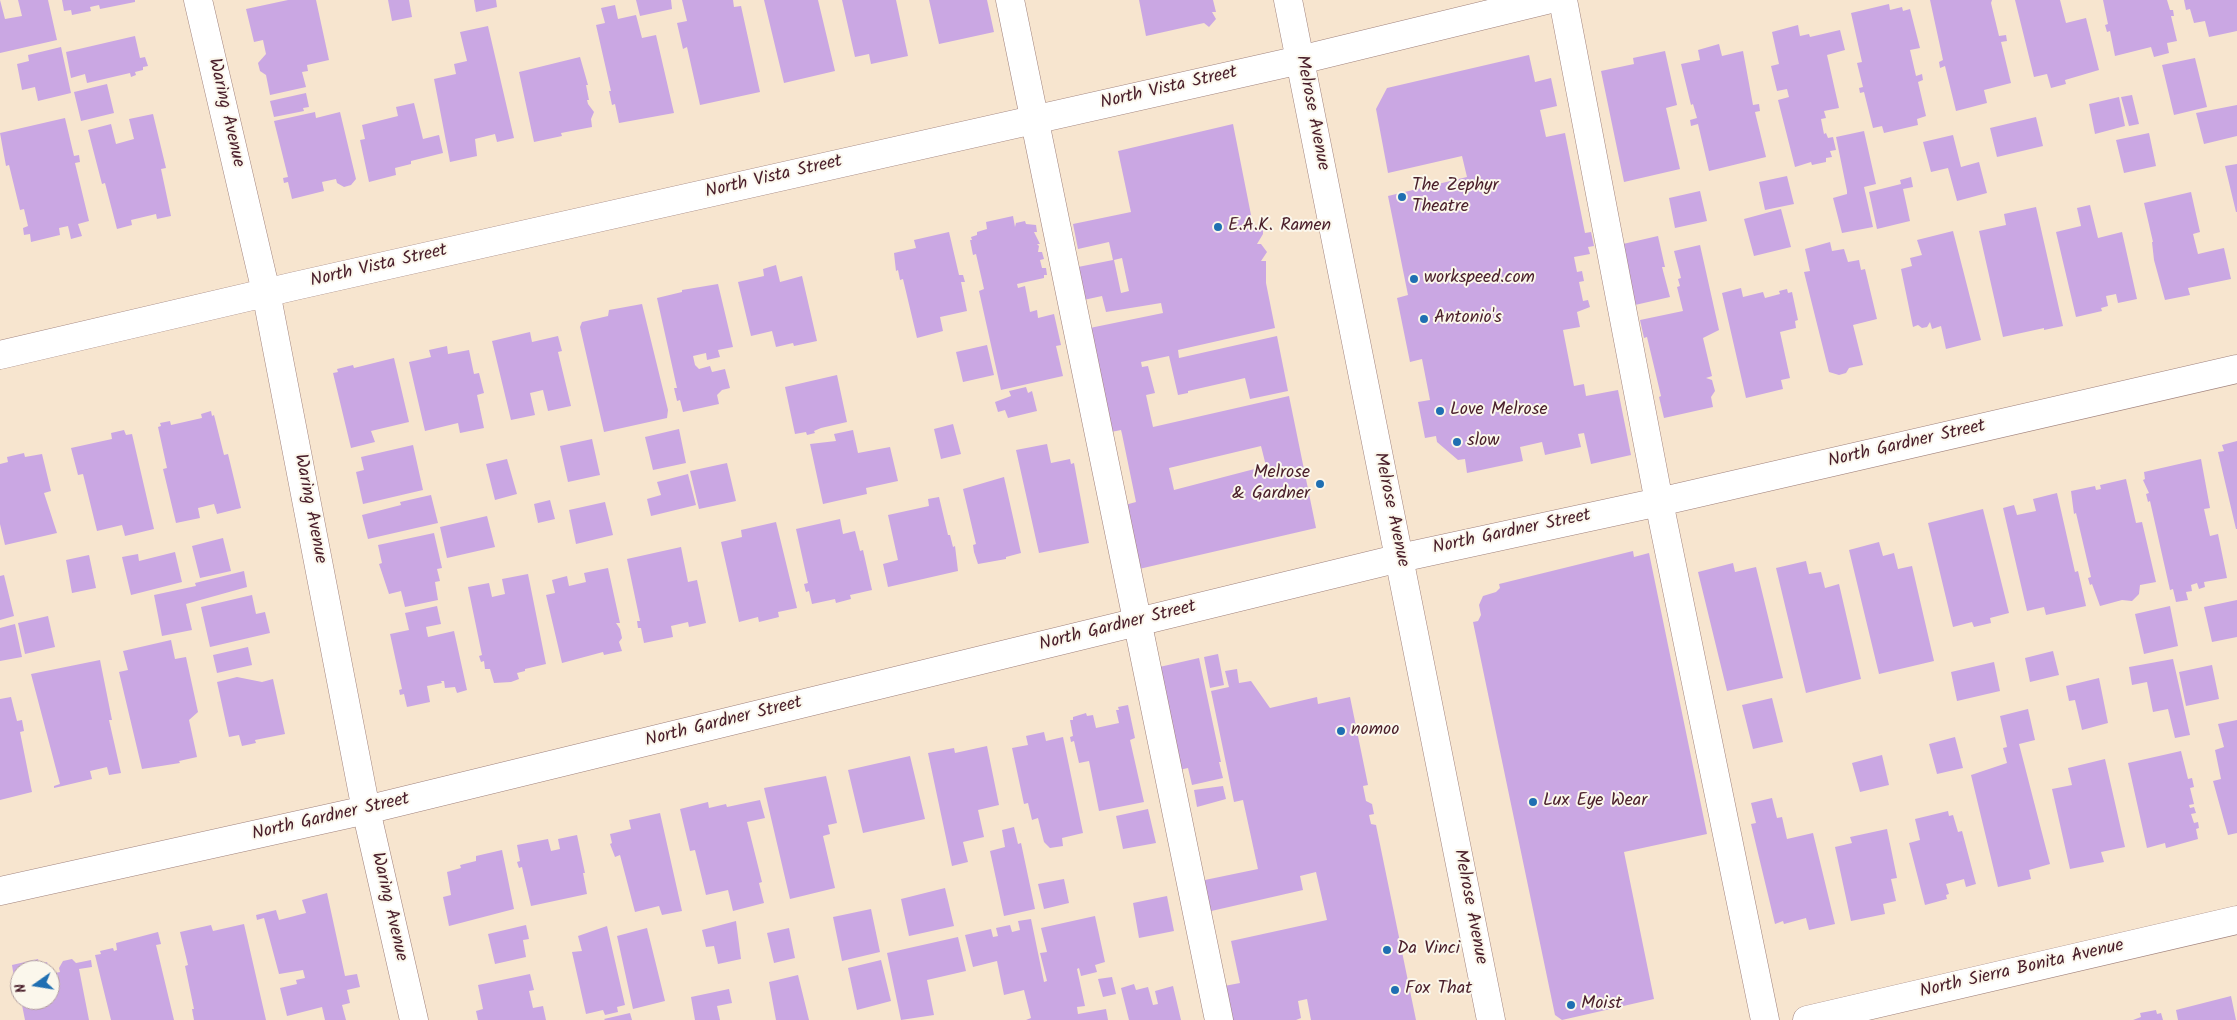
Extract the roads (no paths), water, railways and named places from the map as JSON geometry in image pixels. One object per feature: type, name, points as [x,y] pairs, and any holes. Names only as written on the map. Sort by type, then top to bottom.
[{"type":"street","name":"Waring Avenue","points":[[198,0],[266,292],[366,810],[414,1020]]},
{"type":"street","points":[[1010,0],[1219,1020]]},
{"type":"street","name":"Melrose Avenue","points":[[1288,0],[1491,1020]]},
{"type":"street","name":"North Vista Street","points":[[0,356],[266,292],[1300,60],[1547,0]]},
{"type":"street","points":[[1563,0],[1659,502],[1765,1020]]},
{"type":"street","name":"North Gardner Street","points":[[0,891],[366,810],[1400,558],[1659,502],[2237,369]]},
{"type":"street","name":"North Sierra Bonita Avenue","points":[[1807,1020],[2237,920]]},
{"type":"place","name":"The Zephyr Theatre","points":[[1402,197]]},
{"type":"place","name":"E.A.K. Ramen","points":[[1218,227]]},
{"type":"place","name":"workspeed.com","points":[[1414,279]]},
{"type":"place","name":"Antonio's","points":[[1424,319]]},
{"type":"place","name":"Love Melrose","points":[[1440,411]]},
{"type":"place","name":"slow","points":[[1457,442]]},
{"type":"place","name":"Melrose & Gardner","points":[[1320,484]]},
{"type":"place","name":"nomoo","points":[[1341,731]]},
{"type":"place","name":"Lux Eye Wear","points":[[1533,802]]},
{"type":"place","name":"Da Vinci","points":[[1387,950]]},
{"type":"place","name":"Fox That","points":[[1395,990]]},
{"type":"place","name":"Moist","points":[[1571,1005]]}]
